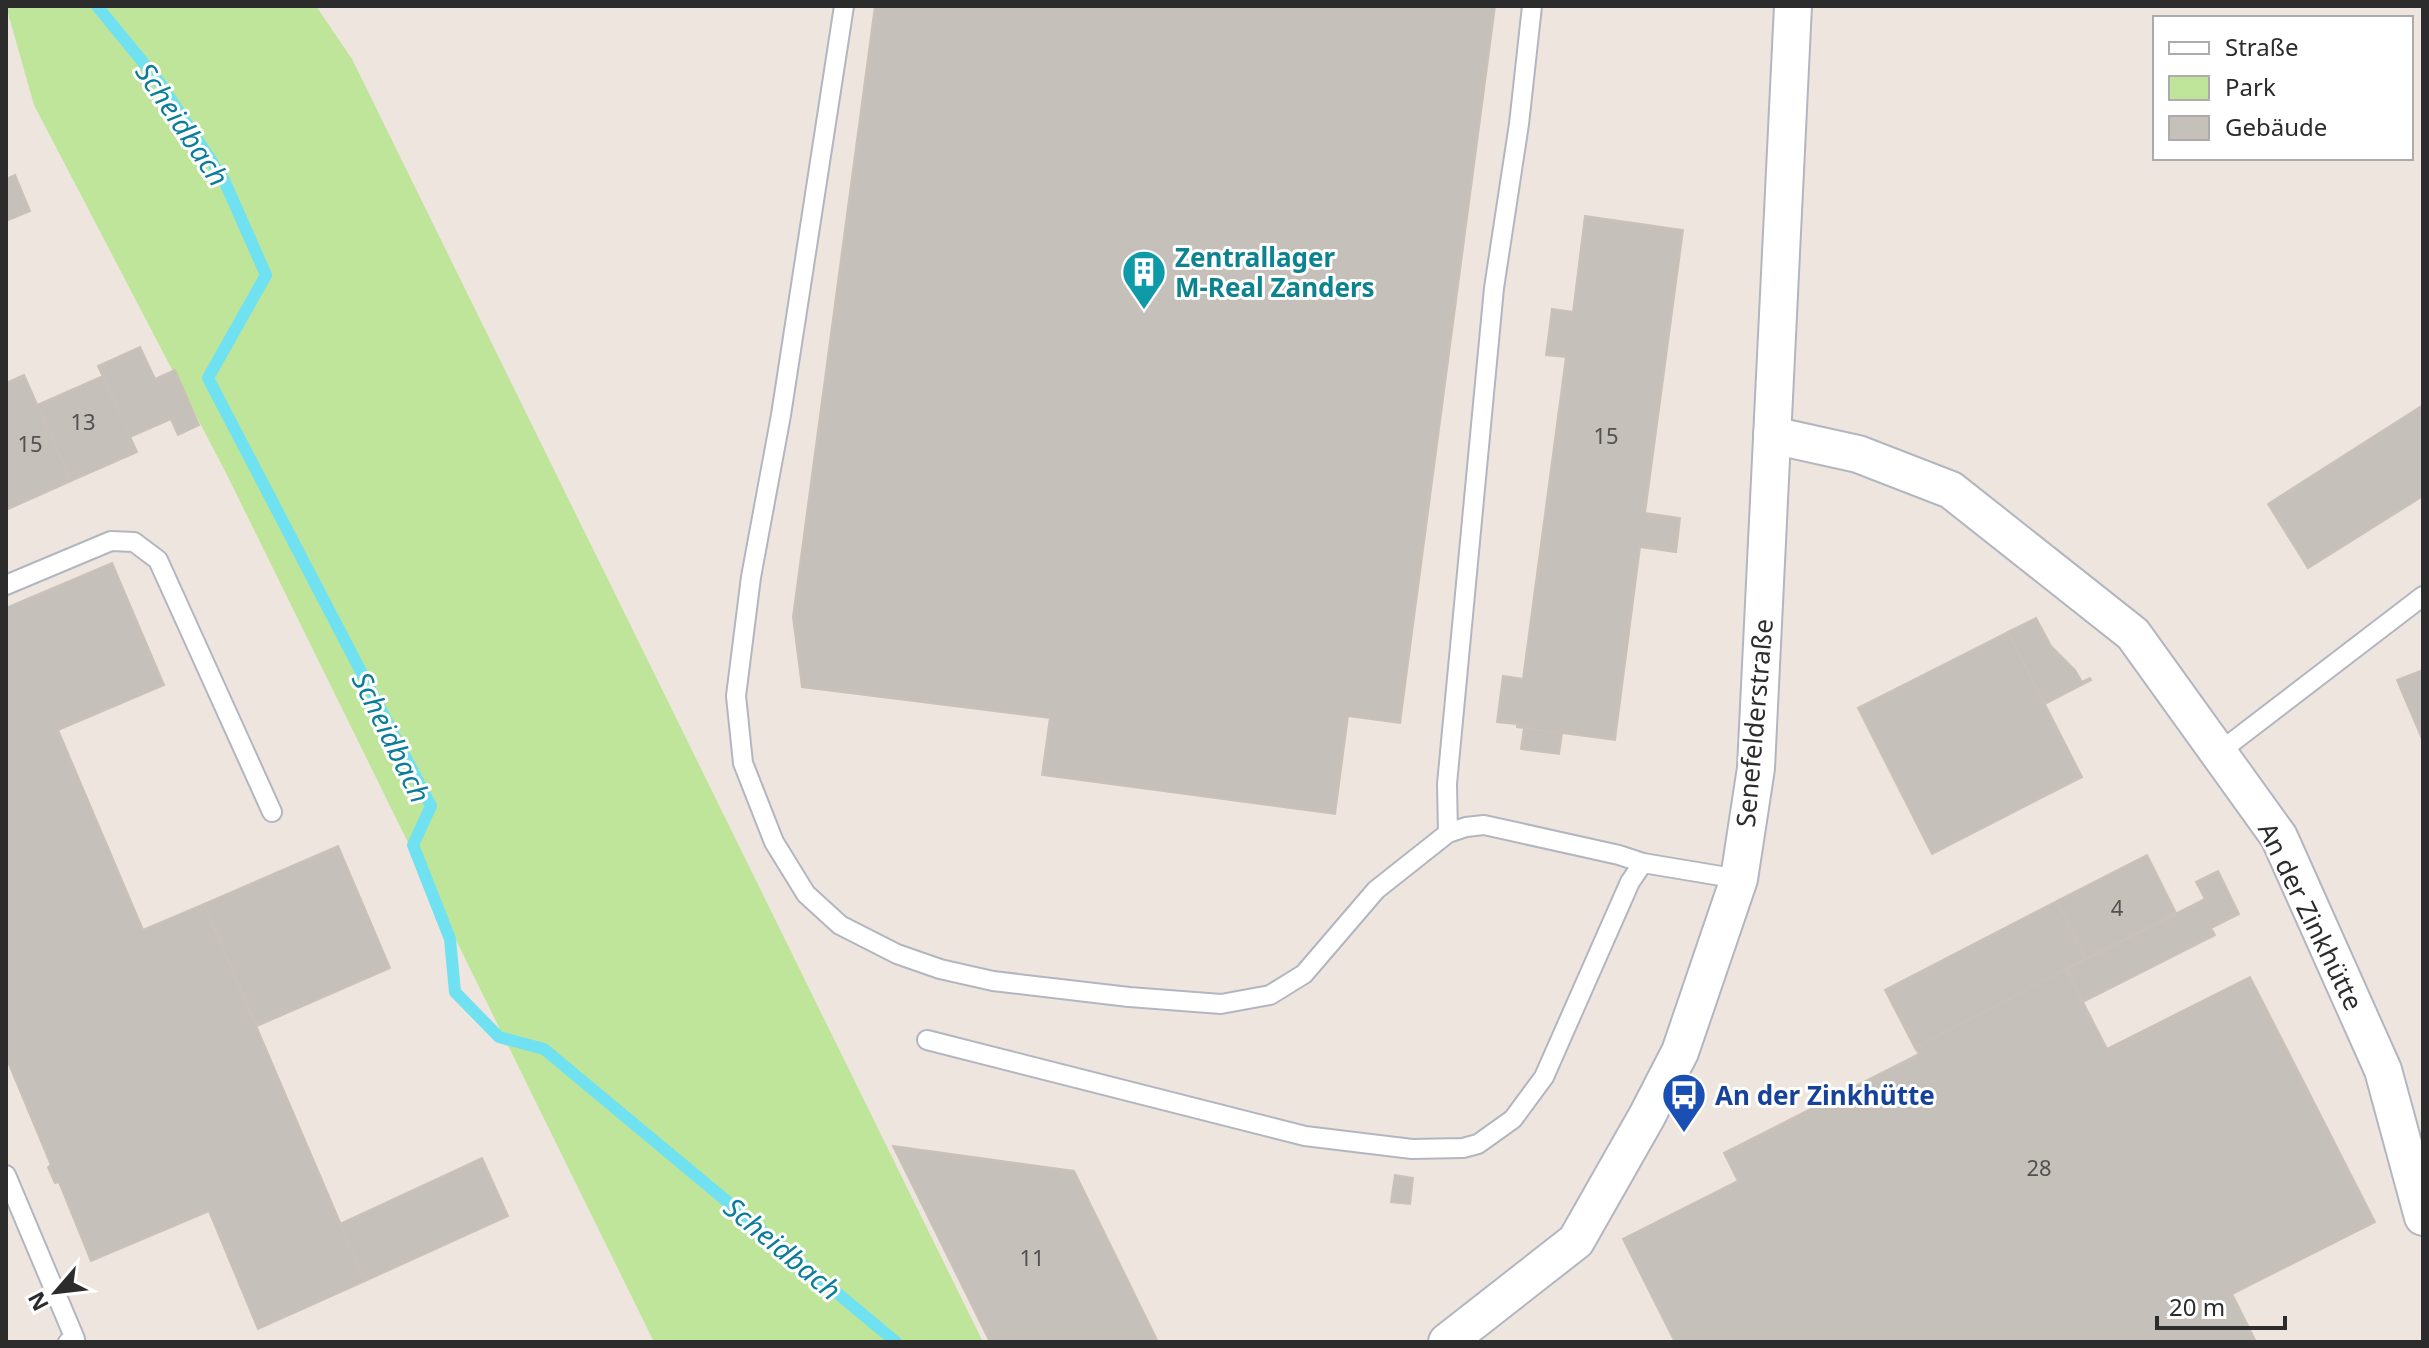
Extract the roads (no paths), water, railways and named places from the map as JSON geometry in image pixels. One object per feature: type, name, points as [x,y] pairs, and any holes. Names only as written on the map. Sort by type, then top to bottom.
[{"type":"street","name":"Senefelderstraße","points":[[1447,1342],[1576,1241],[1680,1052],[1739,879],[1756,768],[1793,6]]},
{"type":"street","name":"An der Zinkhütte","points":[[1772,435],[1858,454],[1951,490],[2133,634],[2279,837],[2383,1070],[2423,1217]]},
{"type":"lane","points":[[844,6],[781,415],[751,577],[736,696],[743,763],[774,842],[806,894],[840,925],[897,954],[940,969],[993,981],[1221,1004],[1270,995],[1304,974],[1376,890],[1448,833],[1466,827],[1484,825],[1643,863],[1739,879]]},
{"type":"lane","points":[[1448,833],[1447,784],[1494,288],[1519,124],[1532,6]]},
{"type":"lane","points":[[6,585],[111,541],[134,542],[158,560],[272,812]]},
{"type":"lane","points":[[2218,753],[2423,596]]},
{"type":"lane","points":[[927,1040],[1305,1136],[1412,1149],[1463,1148],[1478,1144],[1499,1132],[1535,1093],[1563,1038],[1630,882],[1643,863]]},
{"type":"lane","points":[[6,1175],[75,1339],[68,1342]]},
{"type":"waterway","name":"Scheidbach","points":[[97,6],[160,83],[224,180],[266,275],[208,378],[431,806],[413,845],[450,939],[455,992],[499,1037],[544,1049],[896,1342]]},
{"type":"place","name":"Zentrallager M-Real Zanders","points":[[1144,311]]},
{"type":"place","name":"An der Zinkhütte","points":[[1684,1134]]}]
